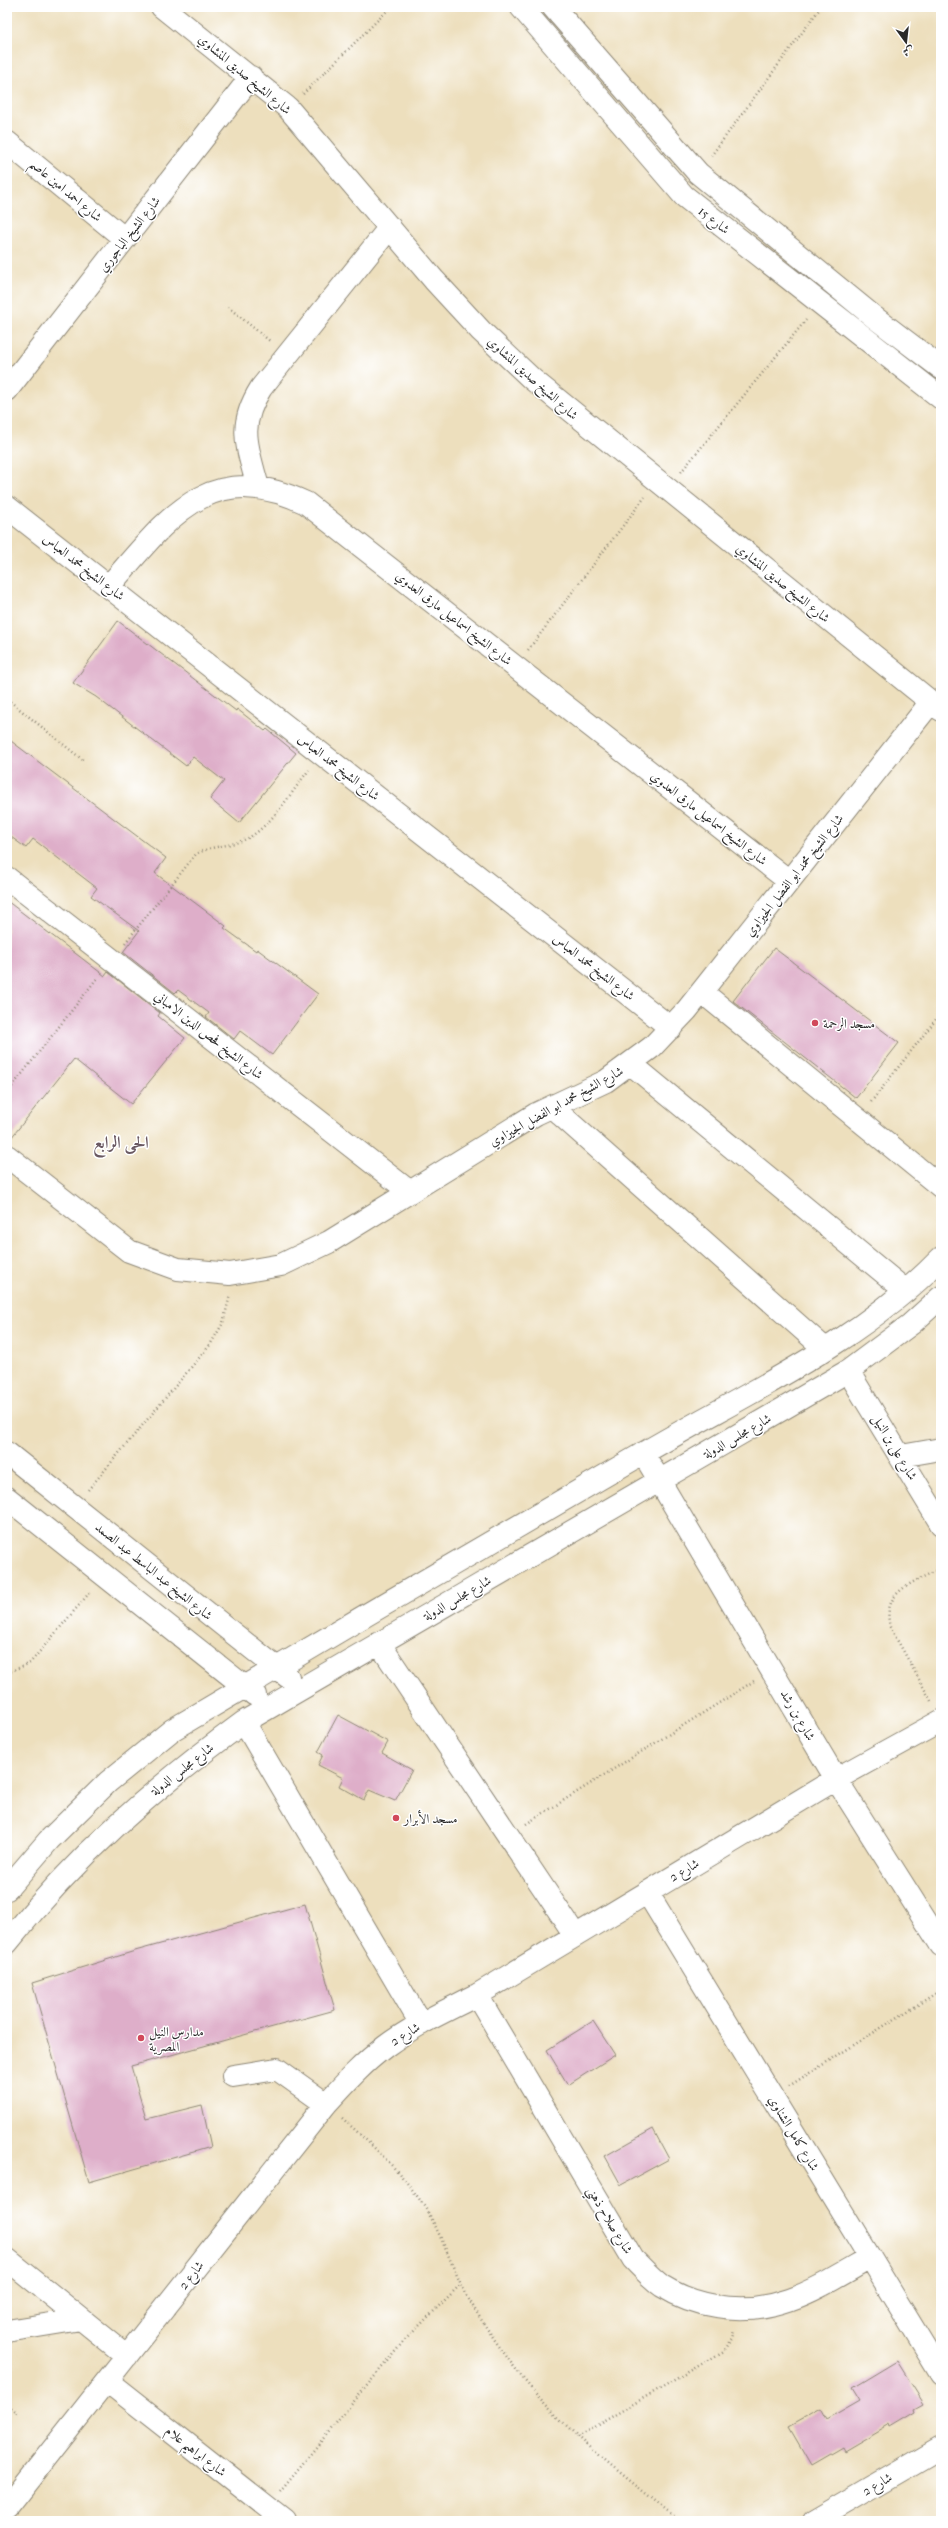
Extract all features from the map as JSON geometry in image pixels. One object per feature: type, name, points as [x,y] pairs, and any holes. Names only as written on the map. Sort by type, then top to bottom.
[{"type":"street","name":"شارع الشيخ صديق المنشاوي","points":[[162,7],[288,108],[434,280],[481,331],[538,384],[662,486],[936,706]]},
{"type":"street","name":"شارع 15","points":[[521,7],[684,196],[941,398]]},
{"type":"street","name":"شارع 15","points":[[553,7],[698,174],[941,368]]},
{"type":"street","name":"شارع الشيخ الباجوري","points":[[7,390],[251,78]]},
{"type":"street","name":"شارع احمد امين عاصم","points":[[7,142],[125,239]]},
{"type":"street","points":[[258,487],[247,446],[245,426],[250,406],[287,356],[390,227]]},
{"type":"street","points":[[861,335],[874,316]]},
{"type":"street","name":"شارع الشيخ اسماعيل مارق العدوي","points":[[109,586],[168,519],[195,500],[225,488],[258,487],[283,492],[306,503],[789,881]]},
{"type":"street","name":"شارع الشيخ محمد العباس","points":[[7,506],[671,1028]]},
{"type":"street","name":"شارع الشيخ محمد ابو الفضل الجيزاوي","points":[[7,1156],[129,1251],[178,1269],[230,1274],[281,1265],[328,1242],[522,1123],[599,1084],[631,1064],[671,1028],[702,992],[789,881],[936,706]]},
{"type":"street","name":"شارع الشيخ فحص الدين الامباني","points":[[7,878],[410,1192]]},
{"type":"street","points":[[702,992],[941,1187]]},
{"type":"street","points":[[631,1064],[906,1291]]},
{"type":"street","points":[[552,1107],[825,1349]]},
{"type":"street","points":[[7,1889],[49,1840],[108,1782],[172,1730],[643,1453],[825,1349],[880,1312],[906,1291],[941,1258]]},
{"type":"street","name":"شارع مجلس الدولة","points":[[7,1943],[70,1870],[124,1816],[182,1767],[244,1722],[269,1706],[660,1482],[848,1371],[911,1324],[941,1298]]},
{"type":"street","name":"شارع على بن النيل","points":[[848,1371],[941,1524]]},
{"type":"street","points":[[901,1456],[941,1449]]},
{"type":"street","name":"شارع الشيخ عبد الباسط عبد الصمد","points":[[7,1453],[301,1688]]},
{"type":"street","name":"شارع بن رشد","points":[[643,1453],[836,1779],[941,1945]]},
{"type":"street","points":[[7,1498],[269,1706]]},
{"type":"street","points":[[379,1643],[575,1935]]},
{"type":"street","name":"شارع 2","points":[[7,2507],[326,2104],[354,2073],[386,2046],[421,2024],[477,1995],[836,1779],[937,1713]]},
{"type":"street","points":[[244,1722],[421,2024]]},
{"type":"street","name":"شارع كامل الشناوي","points":[[647,1892],[941,2374]]},
{"type":"street","name":"شارع صلاح ذهني","points":[[477,1995],[633,2259],[662,2286],[697,2303],[736,2310],[773,2306],[807,2294],[870,2258]]},
{"type":"street","points":[[233,2076],[277,2069],[326,2104]]},
{"type":"street","points":[[7,2259],[127,2356]]},
{"type":"street","points":[[7,2331],[81,2319]]},
{"type":"street","name":"شارع ابراهيم علام","points":[[106,2381],[285,2521]]},
{"type":"street","name":"شارع 2","points":[[814,2521],[941,2447]]},
{"type":"path","points":[[288,108],[391,7]]},
{"type":"path","points":[[698,174],[821,7]]},
{"type":"path","points":[[516,667],[662,486],[819,303]]},
{"type":"path","points":[[228,307],[287,356]]},
{"type":"path","points":[[7,699],[84,761]]},
{"type":"path","points":[[7,1092],[196,854],[206,849],[234,844],[248,838],[262,829],[322,754]]},
{"type":"path","points":[[858,1119],[941,1013]]},
{"type":"path","points":[[74,1507],[210,1345],[224,1323],[230,1299],[230,1274]]},
{"type":"path","points":[[937,1713],[890,1627],[887,1614],[890,1601],[899,1591],[941,1568]]},
{"type":"path","points":[[7,1673],[30,1663],[104,1575]]},
{"type":"path","points":[[509,1835],[772,1670]]},
{"type":"path","points":[[772,2097],[941,1990]]},
{"type":"path","points":[[326,2104],[384,2156],[406,2180],[425,2208],[461,2284],[486,2326],[513,2365],[543,2402],[577,2437],[680,2521]]},
{"type":"path","points":[[267,2506],[402,2342],[461,2284]]},
{"type":"path","points":[[577,2437],[724,2351],[733,2338],[736,2323],[736,2310]]},
{"type":"path","points":[[7,2405],[19,2415]]},
{"type":"building","points":[[118,621],[236,711],[237,709],[265,731],[267,729],[296,753],[239,823],[210,799],[224,781],[193,757],[186,766],[96,697],[73,683]]},
{"type":"building","points":[[7,738],[166,858],[155,873],[226,926],[224,928],[256,951],[257,949],[318,994],[272,1055],[240,1031],[234,1039],[206,1017],[209,1013],[178,990],[175,993],[123,952],[139,931],[91,896],[97,888],[33,839],[26,848],[7,834]]},
{"type":"building","points":[[7,901],[105,976],[108,972],[160,1013],[158,1016],[185,1038],[131,1104],[74,1059],[7,1143]]},
{"type":"building","name":"مسجد الرحمة","points":[[774,948],[899,1043],[856,1098],[733,1001]]},
{"type":"building","name":"مسجد الأبرار","points":[[338,1715],[388,1742],[382,1753],[412,1770],[395,1801],[369,1790],[364,1800],[339,1786],[343,1778],[318,1765],[323,1755],[318,1752]]},
{"type":"building","name":"مدارس النيل المصرية","points":[[305,1904],[335,2010],[131,2066],[146,2119],[202,2105],[211,2147],[89,2182],[32,1983],[135,1951]]},
{"type":"building","points":[[593,2021],[615,2055],[568,2085],[547,2050]]},
{"type":"building","points":[[653,2129],[669,2159],[621,2185],[605,2156]]},
{"type":"building","points":[[897,2361],[924,2404],[915,2409],[916,2412],[891,2427],[890,2424],[844,2451],[842,2447],[811,2465],[789,2427],[821,2409],[827,2420],[860,2401],[852,2388]]},
{"type":"place","name":"مسجد الرحمة","points":[[815,1023]]},
{"type":"place","name":"مسجد الأبرار","points":[[396,1818]]},
{"type":"place","name":"مدارس النيل المصرية","points":[[141,2038]]},
{"type":"district","name":"الحى الرابع","points":[[121,1142]]}]
